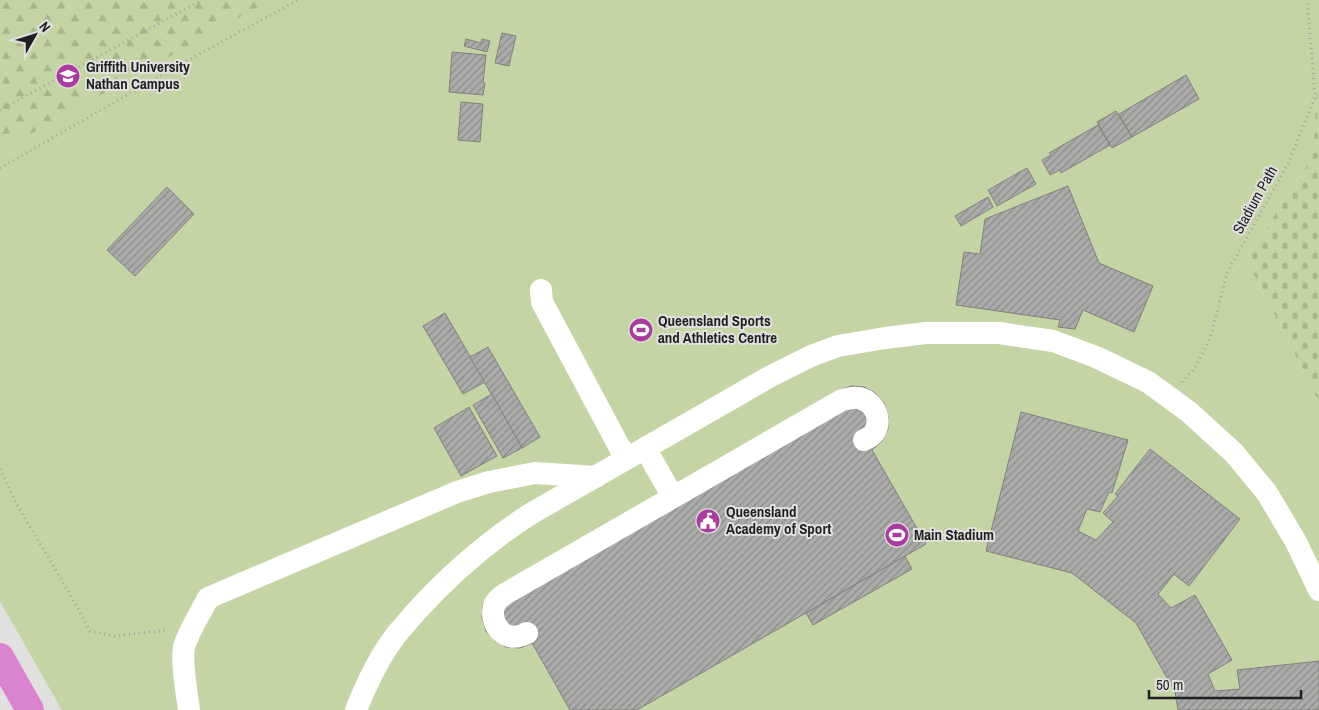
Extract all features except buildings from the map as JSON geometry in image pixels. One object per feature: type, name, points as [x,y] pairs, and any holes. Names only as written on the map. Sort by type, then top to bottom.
[{"type":"highway","points":[[0,657],[30,710]]},
{"type":"street","points":[[638,452],[620,448],[542,302],[541,290],[550,298],[628,444],[638,452],[674,497]]},
{"type":"street","points":[[356,710],[369,678],[393,639],[432,595],[473,556],[504,531],[532,513],[771,376],[811,356],[838,346],[885,338],[926,333],[999,333],[1053,341],[1096,357],[1148,382],[1189,412],[1234,453],[1267,493],[1296,542],[1319,590]]},
{"type":"street","points":[[526,633],[518,637],[509,636],[501,632],[496,626],[493,617],[493,608],[497,600],[842,400],[852,397],[861,398],[869,402],[875,409],[878,417],[877,426],[873,434],[864,440]]},
{"type":"street","points":[[188,710],[184,650],[188,635],[208,598],[457,492],[489,482],[535,473],[596,477]]},
{"type":"street","points":[[203,710],[198,654],[204,634],[213,616],[208,598]]},
{"type":"path","points":[[0,110],[202,0]]},
{"type":"path","points":[[0,168],[176,66],[298,0]]},
{"type":"path","name":"Stadium Path","points":[[1168,397],[1194,368],[1210,339],[1227,273],[1288,164],[1316,96],[1307,0]]},
{"type":"path","points":[[0,469],[16,503],[90,632],[115,636],[166,630],[188,635]]},
{"type":"green space","points":[[0,0],[411,0],[62,710],[0,601]]},
{"type":"green space","name":"Queensland Sports and Athletics Centre","points":[[271,0],[1319,0],[1319,47],[1313,156],[1246,259],[1319,402],[1319,710],[62,710],[0,601],[0,151]]},
{"type":"green space","points":[[1319,47],[1319,402],[1246,259],[1313,156]]},
{"type":"place","name":"Griffith University Nathan Campus","points":[[68,76]]},
{"type":"place","name":"Queensland Sports and Athletics Centre","points":[[641,330]]},
{"type":"place","name":"Queensland Academy of Sport","points":[[708,521]]},
{"type":"place","name":"Main Stadium","points":[[897,535]]}]
